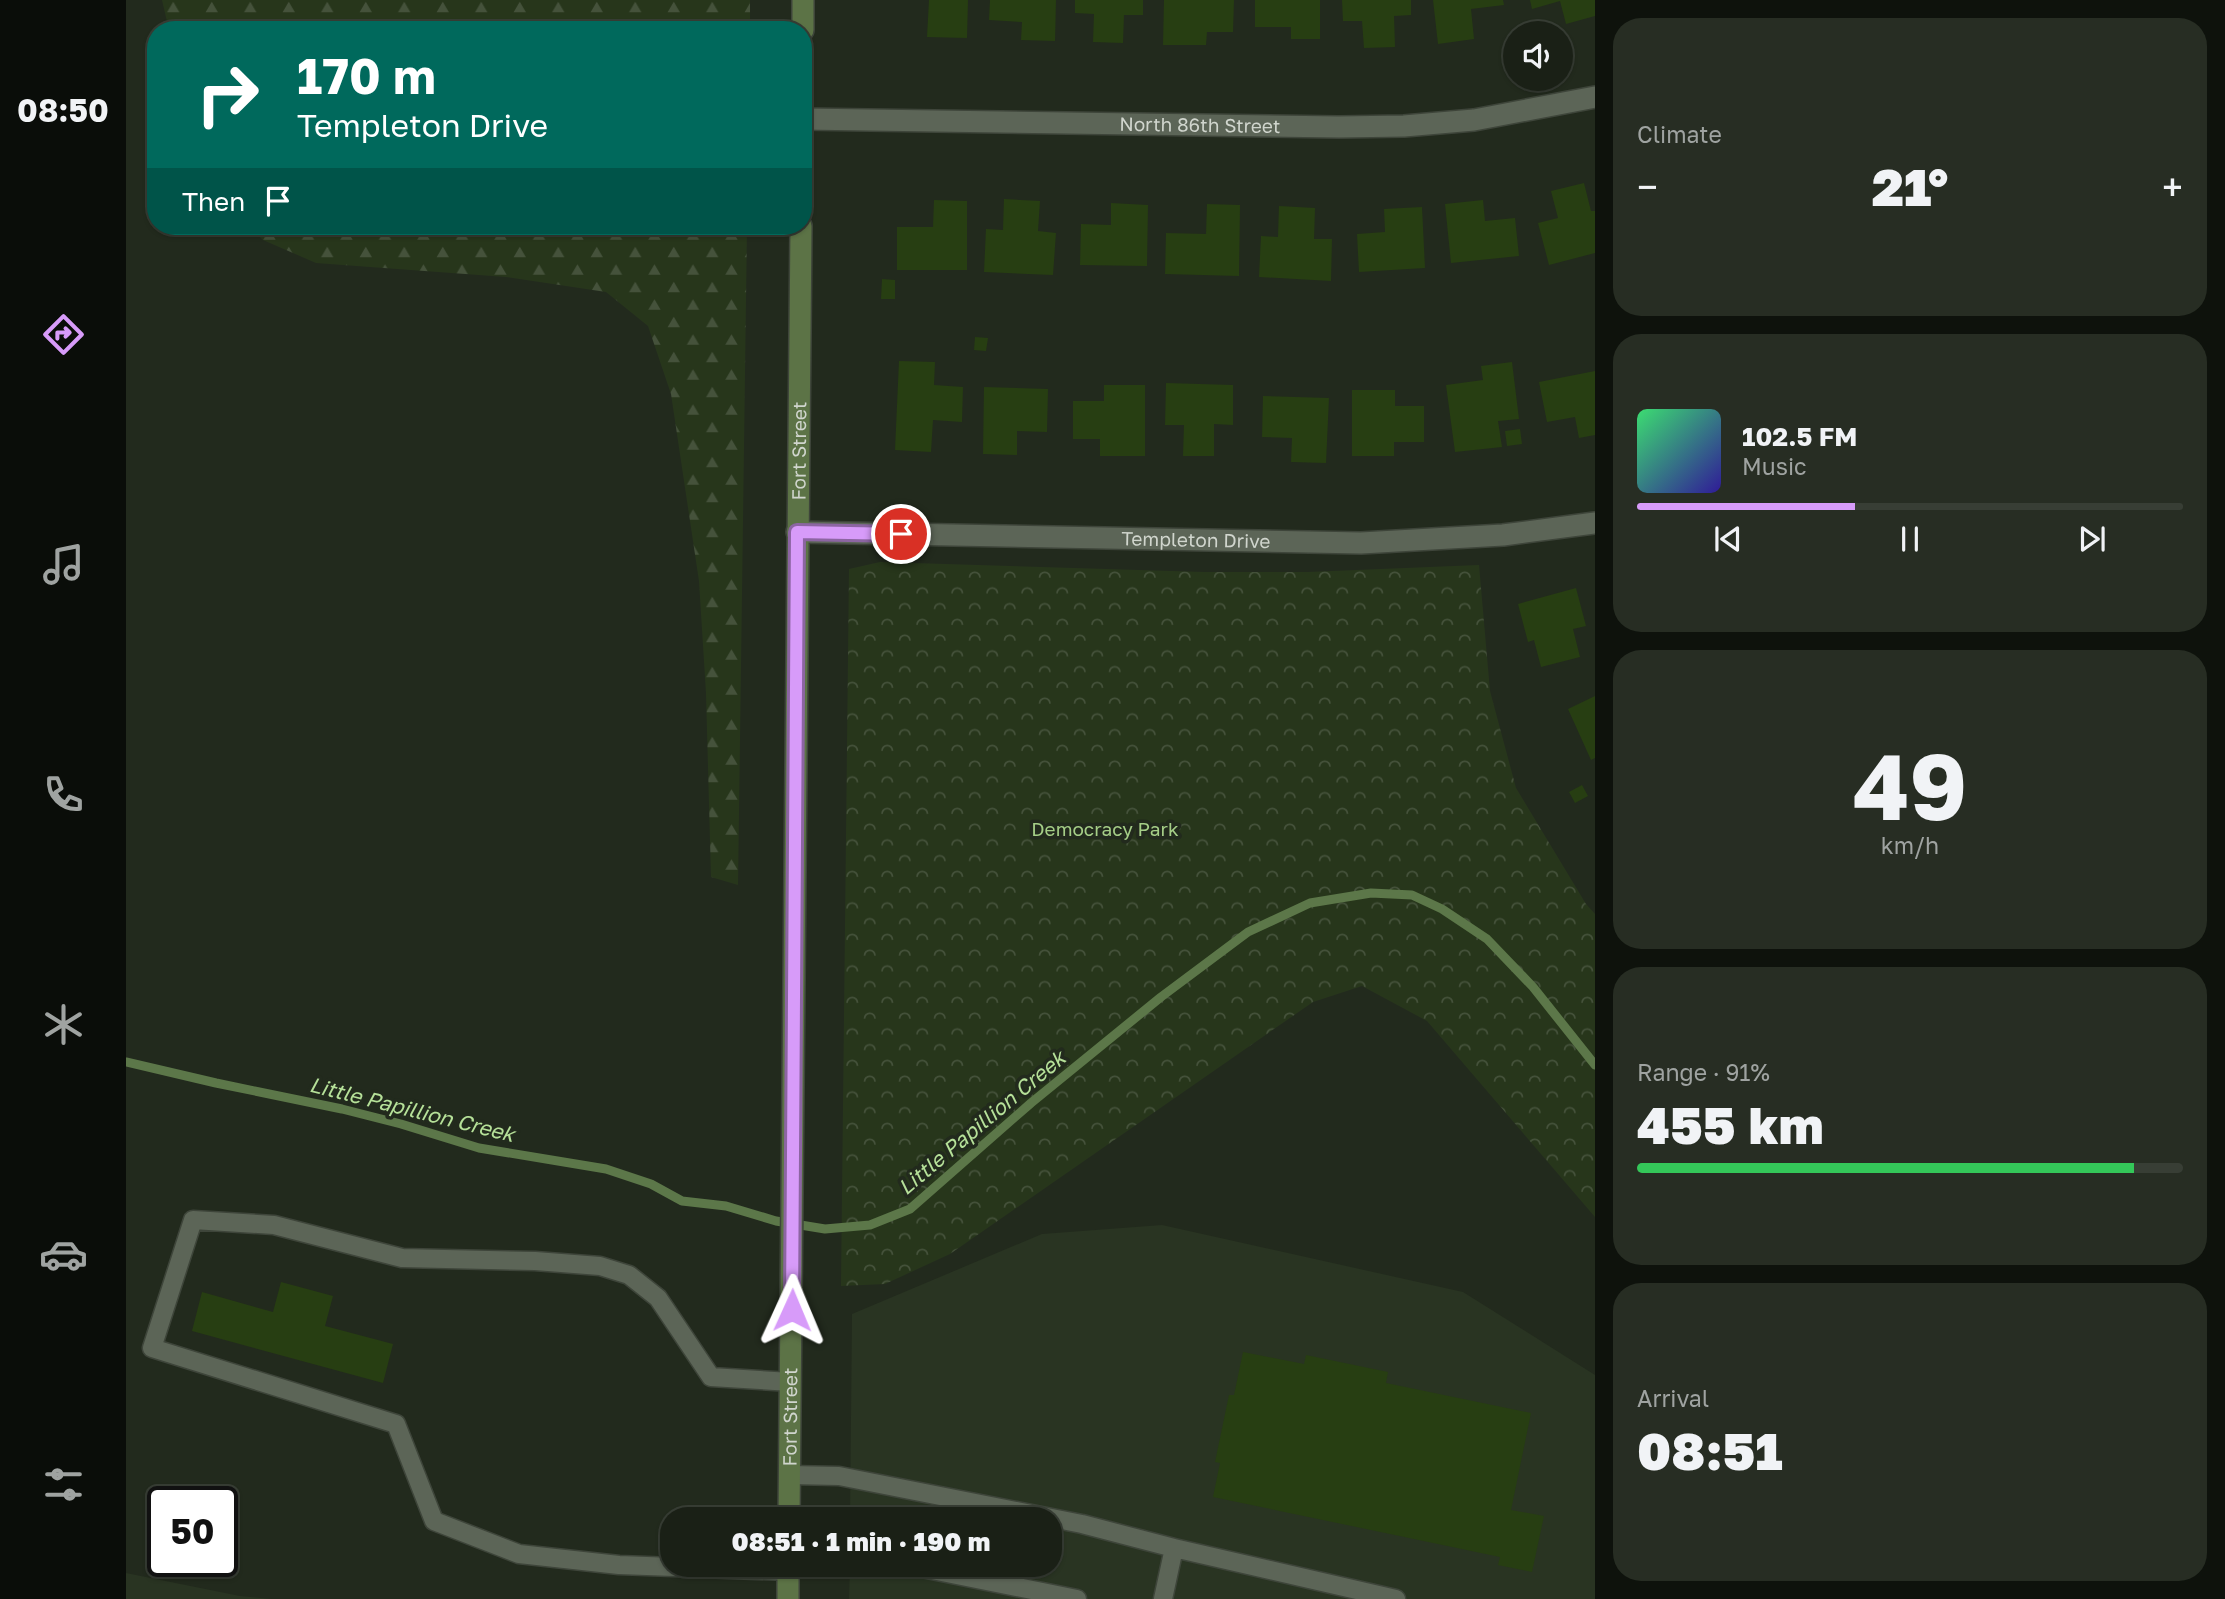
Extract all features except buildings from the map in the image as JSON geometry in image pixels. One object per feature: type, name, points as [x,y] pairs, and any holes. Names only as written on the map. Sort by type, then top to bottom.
[{"type":"main road","points":[[803,0],[803,21]]},
{"type":"main road","name":"Fort Street","points":[[789,1507],[801,235]]},
{"type":"main road","points":[[788,1577],[788,1599]]},
{"type":"street","name":"North 86th Street","points":[[812,119],[1404,126],[1474,120],[1595,97]]},
{"type":"street","name":"Templeton Drive","points":[[797,532],[1361,543],[1503,535],[1595,523]]},
{"type":"lane","points":[[660,1566],[619,1565],[519,1554],[434,1521],[396,1424],[152,1348],[193,1220],[274,1225],[402,1258],[535,1261],[600,1266],[629,1275],[658,1298],[710,1377],[791,1382]]},
{"type":"lane","points":[[790,1475],[839,1476],[1082,1524],[1396,1599]]},
{"type":"lane","points":[[1163,1599],[1174,1548]]},
{"type":"lane","points":[[967,1577],[1077,1599]]},
{"type":"shaded area","points":[[1162,1225],[1463,1292],[1595,1375],[1595,1599],[849,1599],[850,1577],[1062,1577],[1062,1507],[850,1507],[852,1314],[1042,1234]]},
{"type":"shaded area","points":[[126,1573],[240,1596],[272,1599],[126,1599]]},
{"type":"green space","points":[[162,0],[750,0],[750,21],[167,21]]},
{"type":"green space","points":[[258,235],[747,235],[738,885],[711,877],[706,693],[699,581],[671,394],[648,326],[606,292],[506,277],[316,263],[263,240]]},
{"type":"green space","name":"Democracy Park","points":[[880,562],[1204,572],[1308,572],[1479,565],[1490,691],[1516,788],[1586,904],[1595,914],[1595,1217],[1427,1021],[1362,986],[1313,1002],[950,1254],[885,1284],[841,1286],[849,569]]},
{"type":"waterway","name":"Little Papillion Creek","points":[[126,1062],[342,1109],[479,1148],[606,1169],[651,1184],[682,1201],[726,1206],[776,1221],[825,1229],[870,1225],[910,1209],[1031,1103],[1161,997],[1248,932],[1310,903],[1371,893],[1412,895],[1442,909],[1487,939],[1533,987],[1595,1065]]},
{"type":"route","points":[[792,1310],[797,532],[901,534]]}]
